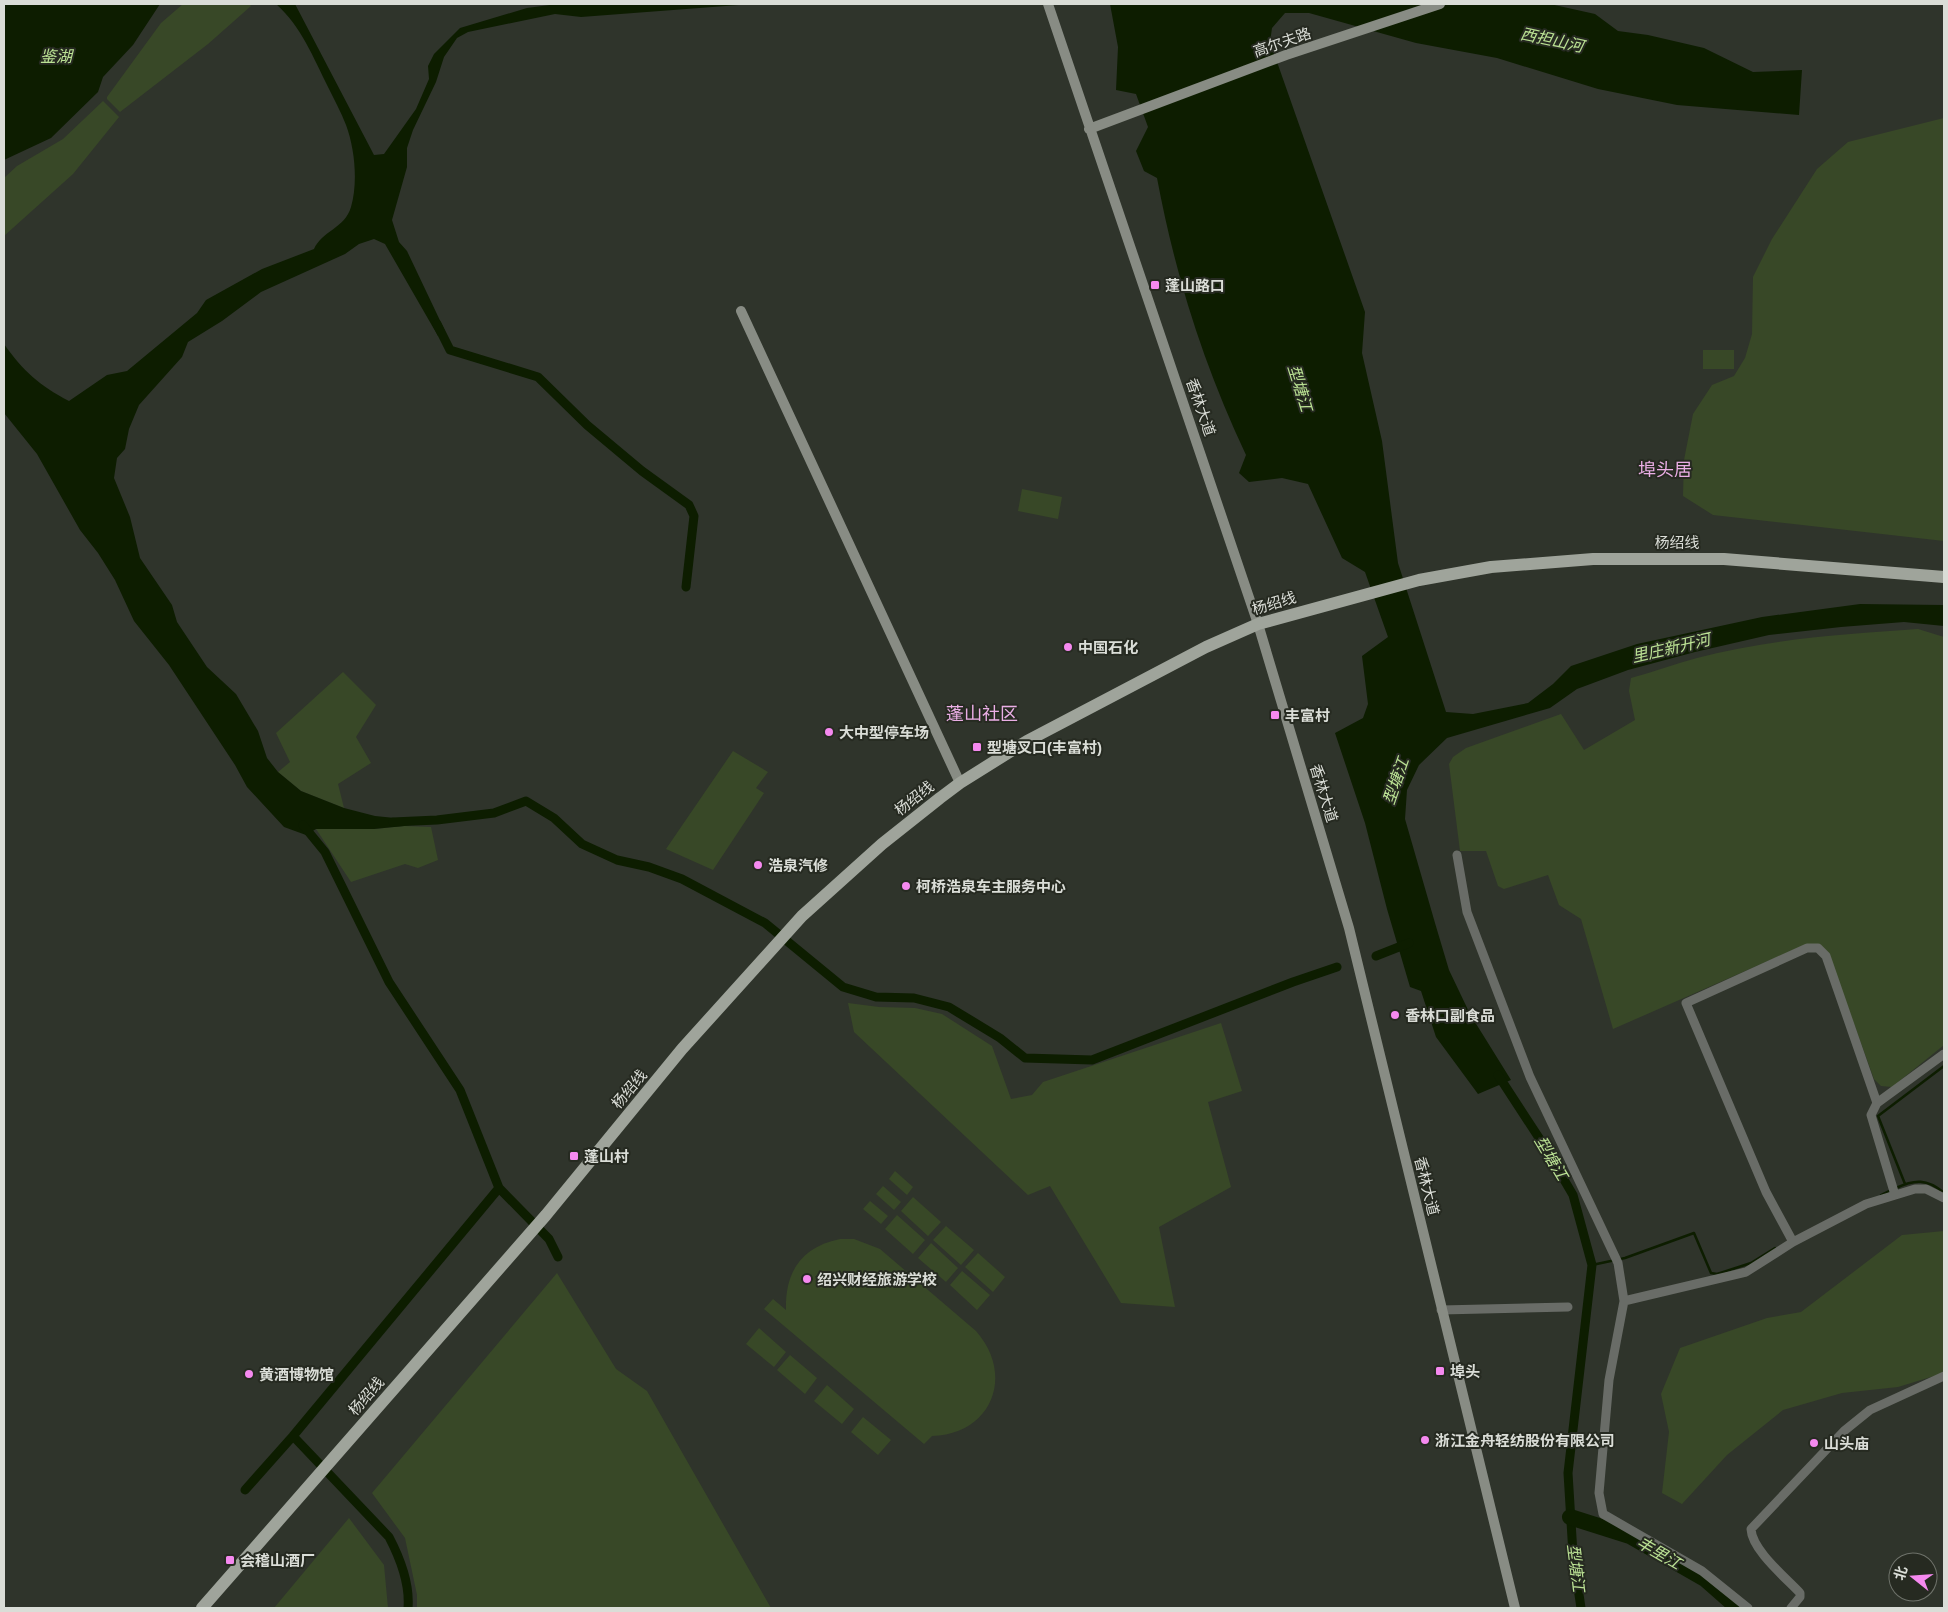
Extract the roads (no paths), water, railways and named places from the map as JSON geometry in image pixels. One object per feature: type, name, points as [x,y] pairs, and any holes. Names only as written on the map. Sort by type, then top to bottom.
[{"type":"main road","name":"杨绍线","points":[[202,1608],[546,1215],[682,1049],[802,916],[882,844],[960,783],[1027,741],[1206,647],[1258,624],[1359,595],[1420,580],[1492,567],[1593,559],[1724,559],[1944,576]]},
{"type":"street","name":"香林大道","points":[[1048,4],[1258,624],[1349,928],[1515,1608]]},
{"type":"street","name":"高尔夫路","points":[[1089,128],[1286,55],[1440,4]]},
{"type":"street","points":[[741,311],[960,783]]},
{"type":"street","points":[[1457,855],[1467,912],[1530,1077],[1617,1260],[1624,1301],[1609,1380],[1598,1493],[1603,1514],[1702,1571],[1748,1608]]},
{"type":"street","points":[[1791,1238],[1766,1192],[1686,1003],[1807,948],[1818,948],[1826,956],[1877,1103]]},
{"type":"street","points":[[1894,1190],[1871,1115],[1877,1103],[1944,1054]]},
{"type":"street","points":[[1624,1301],[1746,1272],[1791,1238],[1894,1190],[1926,1189],[1944,1198]]},
{"type":"street","points":[[1441,1310],[1568,1307]]},
{"type":"street","points":[[1792,1608],[1800,1597],[1800,1593],[1758,1548],[1751,1538],[1751,1529],[1851,1426],[1870,1410],[1944,1376]]},
{"type":"water","name":"鉴湖","points":[[4,4],[160,4],[133,45],[103,77],[98,92],[51,138],[4,160]]},
{"type":"water","points":[[276,4],[295,4],[374,155],[384,154],[416,109],[429,79],[428,66],[434,54],[460,28],[527,8],[557,4],[752,4],[581,17],[555,14],[468,32],[457,38],[444,57],[436,82],[413,130],[407,148],[407,167],[392,220],[399,242],[407,251],[445,331],[438,336],[385,244],[374,239],[359,244],[345,254],[261,292],[222,321],[188,342],[182,357],[139,405],[129,429],[125,449],[117,458],[114,478],[130,517],[140,558],[172,605],[177,622],[207,667],[236,694],[258,731],[267,758],[278,772],[301,791],[344,808],[375,816],[405,819],[404,826],[374,829],[316,829],[306,835],[284,827],[247,787],[235,765],[169,665],[134,621],[115,580],[98,553],[80,530],[37,454],[4,413],[4,344],[33,377],[49,390],[69,401],[107,375],[127,371],[197,313],[206,300],[262,269],[314,249],[322,238],[339,225],[348,214],[353,198],[355,177],[353,155],[346,125],[306,42],[293,22]]},
{"type":"water","points":[[1110,4],[1550,4],[1595,14],[1618,31],[1648,35],[1704,48],[1753,72],[1802,70],[1799,115],[1677,105],[1598,89],[1497,58],[1416,43],[1309,13],[1285,13],[1272,28],[1270,42],[1365,312],[1362,353],[1382,441],[1398,563],[1446,712],[1473,714],[1528,703],[1553,684],[1571,666],[1637,644],[1762,617],[1860,604],[1944,605],[1944,626],[1904,622],[1769,635],[1628,670],[1577,689],[1550,708],[1447,738],[1419,765],[1407,790],[1405,819],[1435,923],[1449,970],[1470,1014],[1511,1080],[1478,1094],[1436,1037],[1421,991],[1410,987],[1387,909],[1365,823],[1335,733],[1363,718],[1368,704],[1362,656],[1388,637],[1365,572],[1342,558],[1308,484],[1282,478],[1249,482],[1239,473],[1246,455],[1217,387],[1192,320],[1173,251],[1157,178],[1144,171],[1136,151],[1148,127],[1136,94],[1116,90],[1118,47]]},
{"type":"waterway","points":[[437,324],[450,350],[538,377],[587,425],[642,471],[689,505],[694,516],[686,587]]},
{"type":"waterway","points":[[393,822],[437,820],[494,813],[526,801],[554,818],[582,844],[617,860],[649,867],[682,879],[765,923],[843,987],[876,997],[914,998],[949,1007],[1000,1038],[1025,1058],[1092,1060],[1293,982],[1337,967]]},
{"type":"waterway","points":[[245,1490],[293,1436],[499,1188],[460,1090],[389,982],[325,852],[303,825]]},
{"type":"waterway","points":[[1376,956],[1409,943]]},
{"type":"waterway","points":[[1905,1184],[1878,1116],[1944,1066]]},
{"type":"waterway","name":"型塘江","points":[[1498,1075],[1543,1144],[1573,1195],[1592,1265],[1568,1473],[1573,1554],[1581,1608]]},
{"type":"waterway","points":[[1896,1188],[1909,1183],[1921,1182],[1932,1185],[1943,1192]]},
{"type":"waterway","points":[[499,1188],[549,1239],[558,1257]]},
{"type":"waterway","points":[[1881,1195],[1891,1190]]},
{"type":"waterway","points":[[1592,1265],[1625,1258],[1694,1233],[1711,1273],[1717,1274],[1751,1263],[1775,1248]]},
{"type":"waterway","points":[[293,1436],[389,1537],[403,1571],[408,1608]]},
{"type":"waterway","name":"丰里江","points":[[1570,1517],[1630,1536],[1705,1579],[1738,1608]]},
{"type":"place","name":"蓬山路口","points":[[1155,285]]},
{"type":"place","name":"中国石化","points":[[1068,647]]},
{"type":"place","name":"丰富村","points":[[1275,715]]},
{"type":"place","name":"大中型停车场","points":[[829,732]]},
{"type":"place","name":"型塘叉口(丰富村)","points":[[977,747]]},
{"type":"place","name":"浩泉汽修","points":[[758,865]]},
{"type":"place","name":"柯桥浩泉车主服务中心","points":[[906,886]]},
{"type":"place","name":"香林口副食品","points":[[1395,1015]]},
{"type":"place","name":"蓬山村","points":[[574,1156]]},
{"type":"place","name":"绍兴财经旅游学校","points":[[807,1279]]},
{"type":"place","name":"埠头","points":[[1440,1371]]},
{"type":"place","name":"黄酒博物馆","points":[[249,1374]]},
{"type":"place","name":"浙江金舟轻纺股份有限公司","points":[[1425,1440]]},
{"type":"place","name":"山头庙","points":[[1814,1443]]},
{"type":"place","name":"会稽山酒厂","points":[[230,1560]]},
{"type":"district","name":"埠头居","points":[[1665,470]]},
{"type":"district","name":"蓬山社区","points":[[982,714]]},
{"type":"water label","name":"西担山河","points":[[1552,40]]},
{"type":"water label","name":"里庄新开河","points":[[1671,648]]}]
